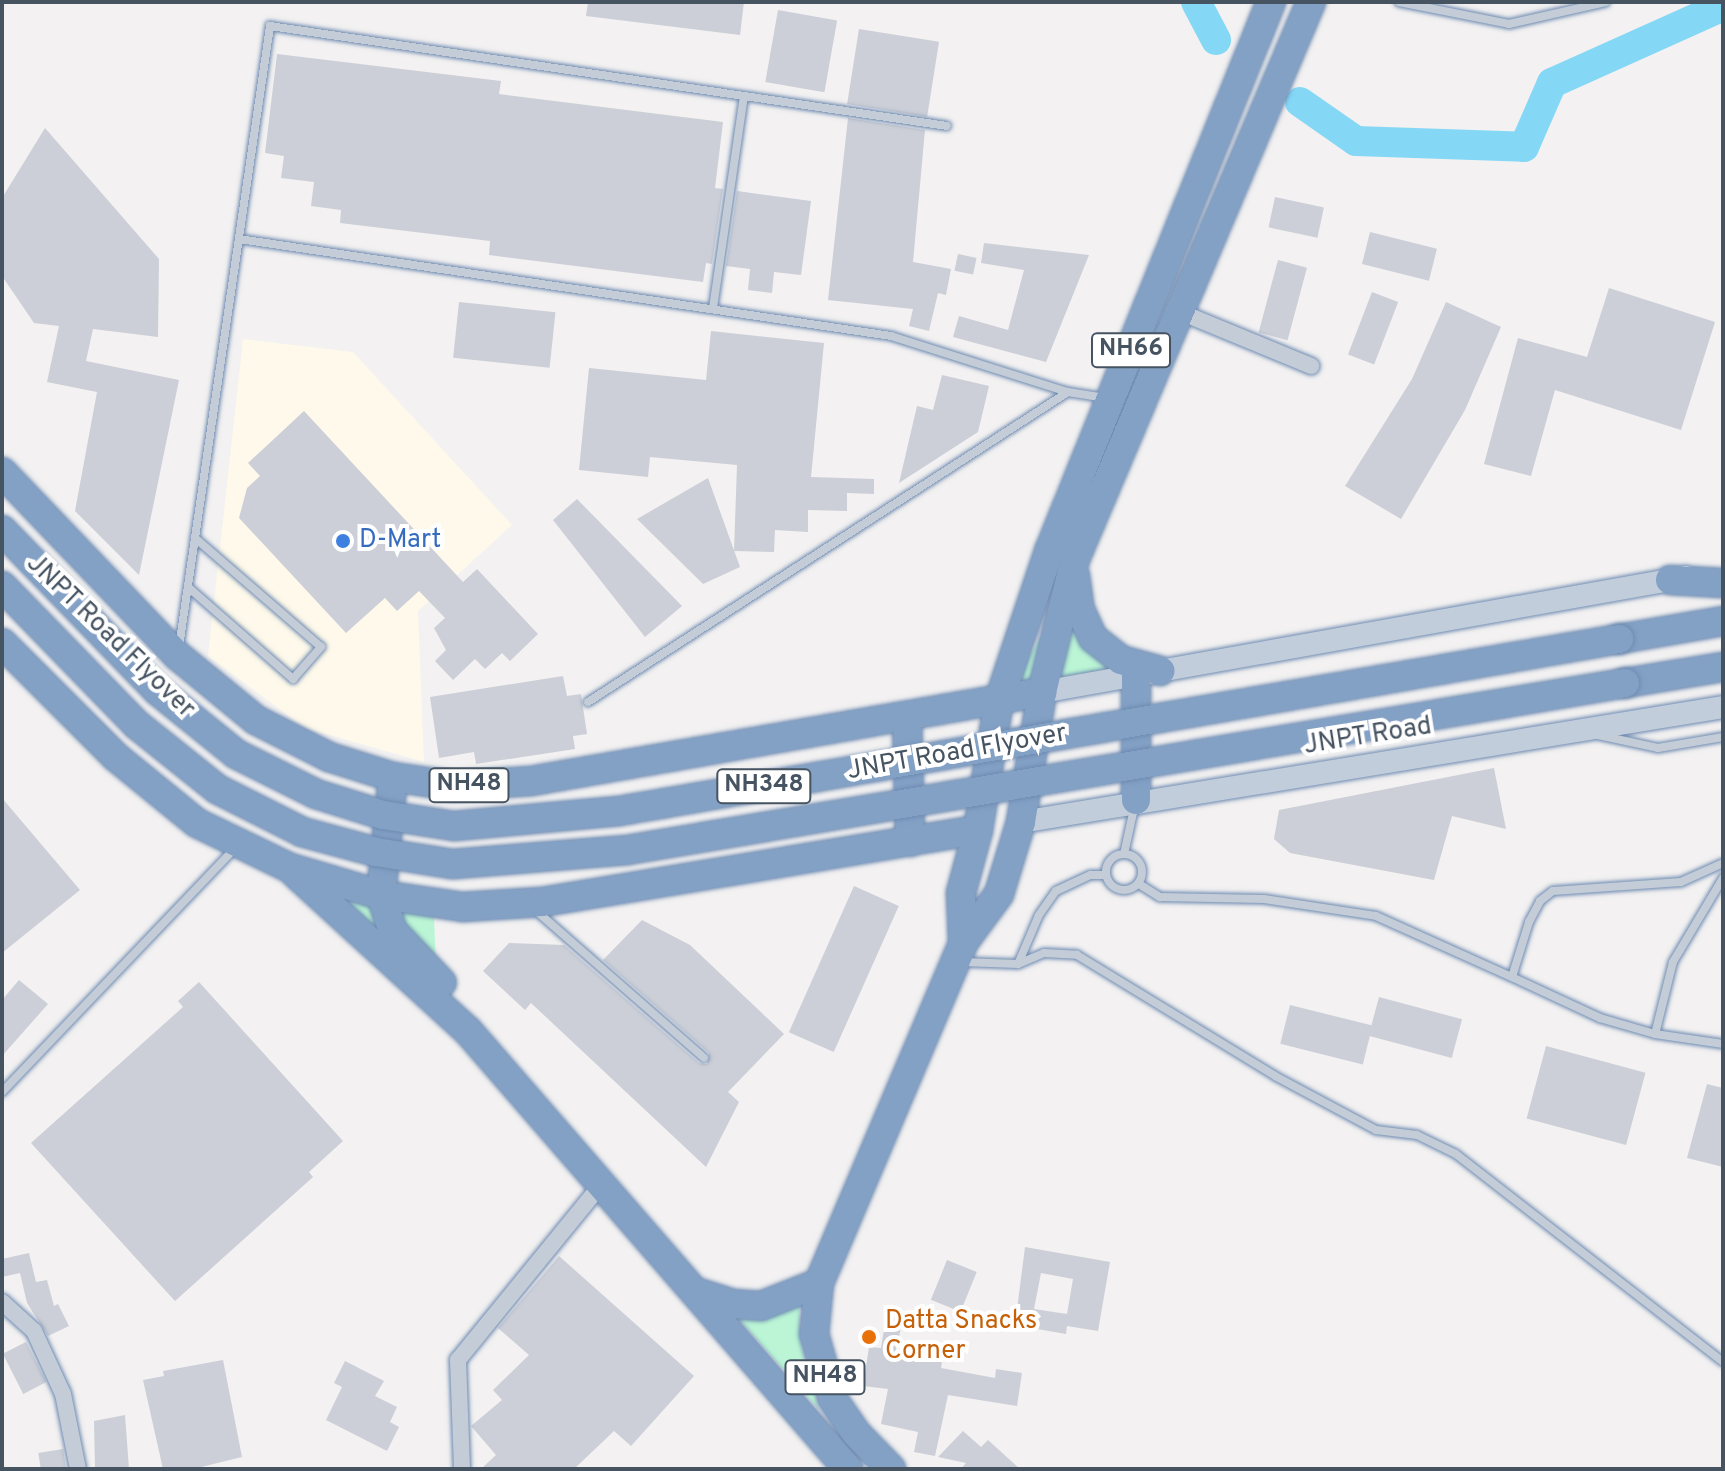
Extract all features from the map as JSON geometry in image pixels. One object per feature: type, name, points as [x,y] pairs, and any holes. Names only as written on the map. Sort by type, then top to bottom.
[{"type":"highway","name":"NH66","points":[[999,701],[1050,549],[1271,2]]},
{"type":"highway","name":"NH66","points":[[1042,692],[1075,559],[1311,2]]},
{"type":"highway","name":"NH48","points":[[2,472],[178,656],[256,720],[329,757],[393,777],[454,786],[531,781],[1042,692]]},
{"type":"highway","name":"JNPT Road Flyover","points":[[2,530],[157,690],[236,754],[316,794],[383,815],[454,826],[619,811],[1723,621]]},
{"type":"highway","points":[[1075,559],[1080,610],[1093,638],[1121,660],[1149,673],[1136,800]]},
{"type":"highway","points":[[1670,580],[1723,583]]},
{"type":"highway","name":"JNPT Road Flyover","points":[[2,586],[136,724],[217,789],[302,832],[376,852],[453,864],[627,850],[1723,667]]},
{"type":"highway","name":"NH48","points":[[2,643],[116,757],[197,823],[290,868],[468,1031],[848,1469]]},
{"type":"highway","points":[[698,1293],[733,1304],[761,1306],[823,1274],[959,952],[999,894],[1021,822],[1042,692]]},
{"type":"highway","points":[[959,952],[961,893],[978,830],[999,701]]},
{"type":"highway","points":[[907,716],[910,842]]},
{"type":"highway","points":[[393,777],[381,895],[393,931],[459,998],[468,1031]]},
{"type":"highway","points":[[290,868],[381,895],[463,907],[528,903],[634,890],[978,830]]},
{"type":"highway","name":"NH48","points":[[823,1274],[814,1334],[832,1398],[856,1433],[891,1469]]},
{"type":"street","points":[[1180,312],[1311,366]]},
{"type":"street","points":[[1042,692],[1723,571]]},
{"type":"street","name":"JNPT Road","points":[[1021,822],[1136,800],[1587,732],[1723,707]]},
{"type":"street","points":[[462,1469],[458,1360],[600,1186]]},
{"type":"street","points":[[2,1302],[34,1331],[63,1394],[78,1469]]},
{"type":"lane","points":[[1399,2],[1509,24],[1606,2]]},
{"type":"lane","points":[[178,656],[270,26],[947,126]]},
{"type":"lane","points":[[713,308],[744,96]]},
{"type":"lane","points":[[239,239],[891,336],[1068,392],[1111,399]]},
{"type":"lane","points":[[588,702],[1068,392]]},
{"type":"lane","points":[[188,587],[293,679],[321,647],[195,538]]},
{"type":"lane","points":[[1587,732],[1658,748],[1723,737]]},
{"type":"lane","points":[[1136,800],[1124,854],[1108,863],[1106,875],[1111,885],[1122,891],[1139,884]]},
{"type":"lane","points":[[2,1092],[239,843]]},
{"type":"lane","points":[[1124,854],[1142,867],[1139,884]]},
{"type":"lane","points":[[1512,977],[1536,907],[1553,891],[1681,882],[1723,863]]},
{"type":"lane","points":[[1018,964],[1039,915],[1056,891],[1091,875],[1106,875]]},
{"type":"lane","points":[[1655,1034],[1673,962],[1723,878]]},
{"type":"lane","points":[[1139,884],[1160,897],[1264,899],[1376,916],[1600,1018],[1655,1034],[1723,1044]]},
{"type":"lane","points":[[528,903],[704,1058]]},
{"type":"lane","points":[[959,952],[1018,964],[1044,953],[1077,955],[1275,1076],[1364,1123],[1417,1135],[1456,1154],[1723,1362]]},
{"type":"shaded area","points":[[243,339],[353,352],[512,525],[418,611],[424,762],[305,728],[208,656]]},
{"type":"green space","points":[[1065,594],[1075,634],[1110,669],[1013,685]]},
{"type":"green space","points":[[337,896],[434,917],[437,992]]},
{"type":"green space","points":[[799,1306],[801,1345],[819,1410],[737,1317],[753,1319]]},
{"type":"building","points":[[588,2],[744,2],[740,35],[586,16]]},
{"type":"building","points":[[778,10],[837,20],[824,92],[765,82]]},
{"type":"building","points":[[859,29],[939,42],[927,117],[847,104]]},
{"type":"building","points":[[277,54],[501,81],[499,94],[723,122],[715,188],[723,189],[712,264],[706,263],[703,282],[489,255],[490,241],[340,223],[341,210],[311,206],[314,182],[281,178],[284,156],[265,153]]},
{"type":"building","points":[[848,118],[925,130],[913,262],[951,269],[946,295],[938,293],[929,331],[909,326],[913,309],[828,300]]},
{"type":"building","points":[[45,128],[159,259],[158,337],[93,329],[86,361],[179,380],[139,575],[75,511],[97,392],[47,382],[59,326],[34,323],[2,276],[2,198]]},
{"type":"building","points":[[737,191],[811,201],[801,275],[774,272],[772,293],[748,290],[750,269],[726,266]]},
{"type":"building","points":[[1275,197],[1324,207],[1317,238],[1269,227]]},
{"type":"building","points":[[1370,232],[1437,249],[1429,281],[1362,264]]},
{"type":"building","points":[[984,243],[1089,255],[1046,362],[953,337],[959,316],[1008,330],[1024,270],[981,263]]},
{"type":"building","points":[[958,254],[977,258],[973,275],[954,271]]},
{"type":"building","points":[[1278,260],[1307,268],[1288,340],[1259,332]]},
{"type":"building","points":[[1609,288],[1715,322],[1681,430],[1555,390],[1531,476],[1484,464],[1518,338],[1587,357]]},
{"type":"building","points":[[1372,292],[1398,302],[1374,365],[1348,355]]},
{"type":"building","points":[[459,302],[555,312],[550,368],[453,358]]},
{"type":"building","points":[[1446,302],[1501,327],[1465,410],[1401,519],[1345,486],[1412,379]]},
{"type":"building","points":[[711,331],[824,343],[811,477],[874,479],[874,494],[847,493],[847,511],[808,510],[808,532],[775,530],[774,552],[734,551],[737,465],[650,457],[648,477],[579,470],[589,368],[706,380]]},
{"type":"building","points":[[942,375],[989,386],[978,432],[899,483],[917,406],[933,410]]},
{"type":"building","name":"D-Mart","points":[[304,411],[463,582],[477,569],[538,634],[510,661],[502,653],[485,669],[475,659],[453,680],[435,661],[446,650],[434,628],[445,618],[419,591],[397,611],[385,598],[346,633],[239,518],[247,488],[260,476],[248,463]]},
{"type":"building","points":[[708,478],[740,567],[703,584],[637,519]]},
{"type":"building","points":[[577,499],[682,606],[645,637],[553,520]]},
{"type":"building","points":[[563,676],[567,696],[581,694],[587,734],[573,736],[575,749],[476,764],[474,752],[439,758],[430,697]]},
{"type":"building","points":[[1494,768],[1506,829],[1452,816],[1434,880],[1290,853],[1274,839],[1279,810]]},
{"type":"building","points":[[2,798],[80,890],[2,953]]},
{"type":"building","points":[[854,886],[899,906],[834,1052],[789,1032]]},
{"type":"building","points":[[642,920],[690,945],[784,1034],[728,1092],[739,1102],[706,1167],[531,1003],[525,1010],[483,971],[509,943],[564,945],[699,1063],[707,1064],[709,1053],[603,960]]},
{"type":"building","points":[[19,980],[48,1004],[2,1056],[2,1000]]},
{"type":"building","points":[[199,982],[343,1141],[309,1172],[313,1177],[175,1301],[31,1143],[183,1007],[178,1001]]},
{"type":"building","points":[[1379,997],[1462,1019],[1452,1058],[1369,1036]]},
{"type":"building","points":[[1290,1005],[1372,1026],[1363,1064],[1280,1044]]},
{"type":"building","points":[[1546,1046],[1645,1073],[1626,1145],[1527,1118]]},
{"type":"building","points":[[1707,1084],[1723,1088],[1723,1167],[1687,1158]]},
{"type":"building","points":[[1025,1247],[1110,1262],[1098,1331],[1067,1326],[1066,1334],[1015,1325]],"holes":[[[1041,1273],[1073,1279],[1067,1314],[1034,1309]]]},
{"type":"building","points":[[29,1253],[36,1282],[47,1280],[54,1306],[58,1304],[69,1326],[48,1336],[27,1303],[20,1273],[2,1277],[2,1259]]},
{"type":"building","points":[[559,1256],[694,1376],[631,1446],[614,1431],[574,1469],[481,1469],[496,1455],[471,1426],[502,1400],[493,1390],[529,1355],[498,1328]]},
{"type":"building","points":[[947,1260],[977,1272],[961,1312],[931,1300]]},
{"type":"building","points":[[886,1317],[902,1320],[897,1349],[943,1356],[941,1368],[995,1378],[996,1369],[1022,1373],[1017,1406],[948,1395],[935,1456],[914,1452],[918,1432],[881,1424],[888,1389],[863,1386],[869,1347],[881,1348]]},
{"type":"building","points":[[26,1342],[46,1382],[23,1394],[3,1354]]},
{"type":"building","points":[[223,1360],[242,1457],[193,1469],[163,1469],[143,1380],[164,1376],[163,1371]]},
{"type":"building","points":[[345,1361],[384,1381],[375,1396],[397,1407],[390,1422],[399,1427],[387,1451],[326,1420],[342,1387],[334,1383]]},
{"type":"building","points":[[125,1415],[129,1469],[95,1469],[94,1421]]},
{"type":"building","points":[[963,1431],[981,1447],[988,1440],[1020,1469],[961,1469],[966,1463],[938,1457]]},
{"type":"building","points":[[63,1449],[66,1468],[41,1469],[38,1453]]},
{"type":"waterway","points":[[1196,2],[1216,40]]},
{"type":"waterway","points":[[1300,102],[1356,141],[1524,147],[1552,83],[1723,6]]},
{"type":"place","name":"D-Mart","points":[[343,541]]},
{"type":"place","name":"Datta Snacks Corner","points":[[869,1337]]}]
